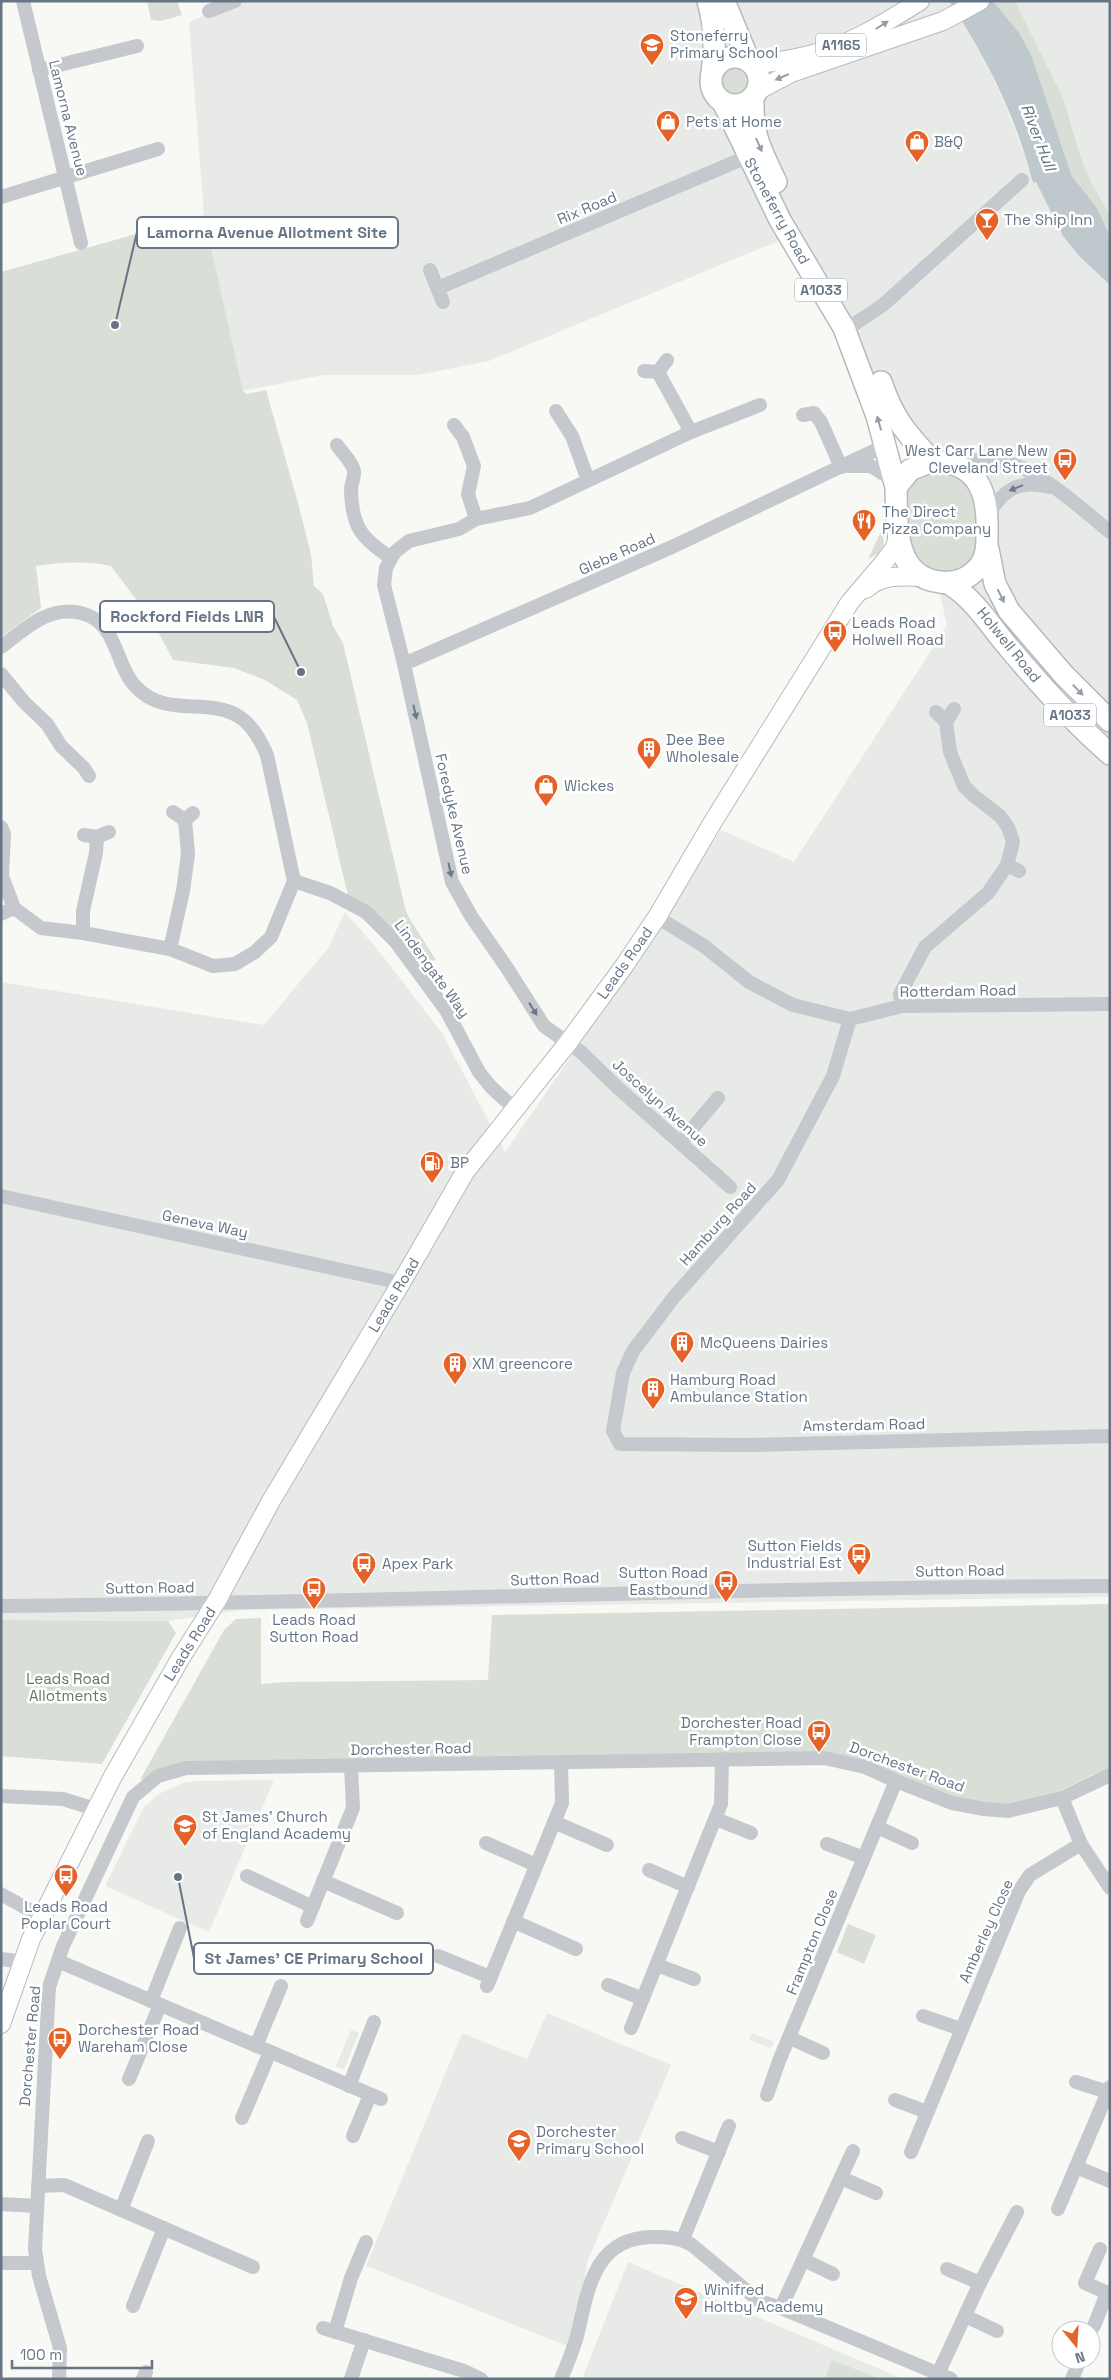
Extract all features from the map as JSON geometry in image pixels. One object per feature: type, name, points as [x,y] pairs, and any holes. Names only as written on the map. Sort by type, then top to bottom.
[{"type":"highway","points":[[708,1],[716,40],[712,73],[713,91],[723,102],[738,105],[755,94],[759,77],[724,1]]},
{"type":"highway","points":[[712,73],[721,61],[728,58],[735,57],[751,63]]},
{"type":"highway","name":"Stoneferry Road","points":[[755,94],[752,124],[761,150],[787,206],[856,323],[877,372],[889,407],[903,430],[942,461]]},
{"type":"highway","name":"Stoneferry Road","points":[[723,102],[780,220],[844,328],[865,380],[886,446],[895,484]]},
{"type":"highway","points":[[895,484],[910,470],[942,461]]},
{"type":"highway","name":"A1033","points":[[942,461],[964,469],[979,482],[986,501],[988,515],[988,550]]},
{"type":"highway","name":"A1033","points":[[895,484],[898,538],[908,564],[922,577],[932,581],[948,583]]},
{"type":"highway","points":[[948,583],[956,582],[970,575],[978,568],[988,550]]},
{"type":"highway","name":"Holwell Road","points":[[988,550],[995,584],[1009,611],[1064,675],[1110,721]]},
{"type":"highway","name":"Holwell Road","points":[[948,583],[969,597],[1031,674],[1083,730],[1110,754]]},
{"type":"main road","name":"A1165","points":[[751,63],[809,56],[830,49],[874,30],[920,1]]},
{"type":"main road","name":"A1165","points":[[755,94],[791,73],[944,21],[980,1]]},
{"type":"main road","name":"Leads Road","points":[[1,2024],[23,1962],[42,1917],[95,1809],[180,1659],[216,1602],[271,1501],[401,1284],[465,1172],[568,1044],[657,917],[714,820],[850,602],[894,549],[898,538]]},
{"type":"main road","name":"Leads Road","points":[[850,602],[872,584],[888,577],[922,577]]},
{"type":"street","name":"Lamorna Avenue","points":[[23,1],[81,243]]},
{"type":"street","points":[[209,12],[235,1]]},
{"type":"street","points":[[39,70],[137,46]]},
{"type":"street","points":[[1,197],[158,149]]},
{"type":"street","name":"Rix Road","points":[[438,288],[748,156]]},
{"type":"street","points":[[856,323],[883,305],[1022,180]]},
{"type":"street","points":[[430,270],[443,302]]},
{"type":"street","points":[[666,360],[651,372],[691,432]]},
{"type":"street","points":[[337,445],[349,460],[354,472],[351,485],[352,511],[358,528],[370,544],[391,558],[395,552],[410,541],[459,529],[476,519],[530,508],[691,432],[760,405]]},
{"type":"street","points":[[554,409],[563,419],[572,436],[588,480]]},
{"type":"street","points":[[803,415],[814,413],[821,422],[842,467]]},
{"type":"street","points":[[454,425],[464,437],[474,466],[468,494],[476,519]]},
{"type":"street","name":"Glebe Road","points":[[404,664],[613,574],[886,446]]},
{"type":"street","points":[[942,461],[977,460],[1008,463],[1034,474],[1110,532]]},
{"type":"street","name":"Glebe Road","points":[[842,467],[859,464],[871,466],[895,484]]},
{"type":"street","points":[[988,515],[996,501],[1014,488],[1036,484],[1054,489]]},
{"type":"street","name":"Foredyke Avenue","points":[[391,558],[386,568],[384,585],[404,664],[452,882],[471,916],[508,968],[544,1026],[568,1044]]},
{"type":"street","points":[[1,647],[36,620],[58,613],[72,611],[84,613],[96,619],[108,630],[134,686],[149,698],[170,706],[216,709],[238,716],[259,738],[267,755],[294,881],[271,936],[255,952],[235,964],[212,966],[170,949],[83,933],[41,928],[8,911],[2,876],[4,834],[1,827]]},
{"type":"street","points":[[1,674],[24,702],[47,724],[56,750],[84,768],[89,776]]},
{"type":"street","points":[[902,1006],[900,994],[924,947],[988,893],[1013,868],[1014,842],[1008,827],[1000,816],[964,786],[950,752],[941,717],[954,708]]},
{"type":"street","points":[[170,949],[188,854],[189,816],[173,812]]},
{"type":"street","points":[[83,933],[83,911],[95,860],[96,834]]},
{"type":"street","name":"Lindengate Way","points":[[294,881],[330,893],[366,912],[396,942],[446,1010],[479,1072],[491,1087],[516,1110]]},
{"type":"street","name":"Rotterdam Road","points":[[657,917],[704,946],[749,982],[794,1005],[850,1019],[902,1006],[1110,1004]]},
{"type":"street","name":"Hamburg Road","points":[[620,1444],[613,1431],[623,1373],[633,1351],[674,1297],[778,1180],[833,1076],[850,1019]]},
{"type":"street","name":"Joscelyn Avenue","points":[[568,1044],[581,1052],[616,1087],[730,1188]]},
{"type":"street","points":[[680,1144],[718,1098]]},
{"type":"street","name":"Geneva Way","points":[[1,1196],[401,1284]]},
{"type":"street","name":"Amsterdam Road","points":[[620,1444],[750,1445],[1110,1436]]},
{"type":"street","name":"Sutton Road","points":[[1,1606],[412,1600],[973,1586],[1110,1586]]},
{"type":"street","name":"Dorchester Road","points":[[59,2379],[60,2348],[37,2263],[35,2248],[49,1987],[63,1946],[133,1797],[158,1776],[186,1768],[351,1767],[824,1758],[865,1766],[896,1781],[952,1803],[1008,1811],[1062,1798],[1110,1775]]},
{"type":"street","points":[[631,2028],[722,1804],[722,1759]]},
{"type":"street","points":[[438,1956],[488,1982],[562,1803],[561,1762]]},
{"type":"street","points":[[307,1921],[353,1808],[351,1767]]},
{"type":"street","name":"Frampton Close","points":[[767,2095],[779,2061],[896,1781]]},
{"type":"street","points":[[1,1796],[63,1799],[95,1809]]},
{"type":"street","points":[[1062,1798],[1082,1844],[1104,1868],[1110,1888]]},
{"type":"street","points":[[716,1819],[751,1833]]},
{"type":"street","points":[[554,1822],[607,1845]]},
{"type":"street","points":[[876,1827],[912,1843]]},
{"type":"street","points":[[486,1843],[536,1865]]},
{"type":"street","points":[[827,1844],[864,1858]]},
{"type":"street","name":"Amberley Close","points":[[911,2152],[1019,1891],[1030,1875],[1082,1844]]},
{"type":"street","points":[[649,1870],[688,1887]]},
{"type":"street","points":[[247,1876],[313,1907]]},
{"type":"street","points":[[323,1882],[398,1914]]},
{"type":"street","points":[[1,1894],[42,1917]]},
{"type":"street","points":[[513,1921],[576,1949]]},
{"type":"street","points":[[129,2079],[180,1928]]},
{"type":"street","points":[[1,1959],[23,1962]]},
{"type":"street","points":[[58,1961],[376,2097],[353,2136]]},
{"type":"street","points":[[656,1965],[694,1979]]},
{"type":"street","points":[[608,1985],[643,1999]]},
{"type":"street","points":[[256,2046],[281,1986]]},
{"type":"street","points":[[923,2016],[961,2029]]},
{"type":"street","points":[[349,2086],[374,2022]]},
{"type":"street","points":[[790,2038],[823,2053]]},
{"type":"street","points":[[242,2118],[270,2052]]},
{"type":"street","points":[[1058,2208],[1109,2090],[1076,2082]]},
{"type":"street","points":[[895,2100],[927,2112]]},
{"type":"street","points":[[683,2239],[729,2126]]},
{"type":"street","points":[[682,2138],[719,2152]]},
{"type":"street","points":[[121,2210],[148,2141]]},
{"type":"street","points":[[781,2308],[853,2151]]},
{"type":"street","points":[[1076,2167],[1110,2180]]},
{"type":"street","points":[[841,2178],[876,2193]]},
{"type":"street","points":[[38,2186],[64,2185],[253,2267]]},
{"type":"street","points":[[1,2204],[37,2206]]},
{"type":"street","points":[[561,2379],[576,2338],[595,2268],[604,2257],[627,2242],[641,2238],[683,2239],[759,2301],[781,2308],[944,2376],[965,2316],[1017,2212]]},
{"type":"street","points":[[133,2306],[164,2228]]},
{"type":"street","points":[[366,2242],[329,2330],[464,2371],[481,2379]]},
{"type":"street","points":[[1097,2320],[1109,2293],[1085,2283],[1100,2249]]},
{"type":"street","points":[[804,2260],[833,2274]]},
{"type":"street","points":[[1,2264],[37,2263]]},
{"type":"street","points":[[947,2269],[980,2283]]},
{"type":"street","points":[[965,2316],[997,2331]]},
{"type":"street","points":[[351,2379],[364,2340]]},
{"type":"shaded area","points":[[241,1],[949,1],[975,39],[1006,106],[1027,161],[1033,183],[1036,182],[1063,236],[1079,256],[1110,285],[1110,1597],[241,1610],[168,1621],[1,1620],[1,982],[264,1025],[328,948],[345,912],[378,950],[442,1033],[505,1152],[638,959],[721,830],[794,862],[947,626],[935,571],[922,471],[884,412],[795,234],[489,361],[418,375],[323,375],[243,391],[204,215],[189,22]],"holes":[[[737,63],[750,70],[754,80],[745,97],[735,100],[727,64]]]},
{"type":"shaded area","points":[[1015,1],[1110,1],[1110,215],[1091,182],[1080,155],[1064,100]]},
{"type":"shaded area","name":"St James' Church of England Academy","points":[[274,1780],[209,1932],[105,1886],[144,1807],[159,1794],[183,1783],[198,1781]]},
{"type":"shaded area","name":"Dorchester Primary School","points":[[547,2013],[671,2065],[588,2260],[574,2336],[570,2347],[366,2266],[462,2033],[527,2059]]},
{"type":"shaded area","points":[[351,2030],[359,2033],[344,2069],[336,2066]]},
{"type":"shaded area","points":[[752,2033],[774,2042],[771,2048],[749,2040]]},
{"type":"shaded area","name":"Winifred Holtby Academy","points":[[628,2262],[903,2379],[582,2379]]},
{"type":"green space","points":[[147,1],[177,1],[182,15],[161,21],[151,20]]},
{"type":"green space","points":[[999,1],[1015,1],[1064,100],[1080,155],[1091,182],[1110,215],[1110,236],[1097,208],[1072,176],[1059,137],[995,3]]},
{"type":"green space","points":[[735,63],[742,64],[748,68],[752,74],[752,88],[748,94],[742,98],[735,99],[728,98],[722,94],[718,88],[717,81],[718,74],[722,68],[728,64]]},
{"type":"green space","points":[[204,215],[243,391],[246,394],[266,390],[311,554],[314,586],[323,594],[333,626],[343,643],[405,907],[408,916],[436,960],[414,964],[348,896],[307,723],[297,700],[265,680],[234,668],[173,660],[153,622],[111,566],[74,563],[36,566],[41,608],[1,637],[1,272]]},
{"type":"green space","points":[[939,469],[960,478],[969,487],[975,501],[979,529],[975,555],[961,568],[947,572],[932,571],[918,562],[912,550],[906,517],[907,497],[912,481]]},
{"type":"green space","points":[[883,527],[884,551],[868,559]]},
{"type":"green space","points":[[1110,1604],[1110,1768],[1047,1796],[1023,1803],[999,1805],[955,1798],[933,1791],[868,1763],[187,1763],[143,1781],[141,1778],[224,1630],[236,1619],[261,1618],[261,1684],[287,1682],[488,1680],[492,1615]]},
{"type":"green space","name":"Leads Road Allotments","points":[[1,1620],[168,1621],[176,1633],[102,1764],[1,1756]]},
{"type":"green space","points":[[848,1924],[876,1935],[864,1964],[837,1952]]},
{"type":"green space","points":[[832,2360],[880,2379],[825,2379]]},
{"type":"water","name":"River Hull","points":[[949,1],[993,1],[1019,33],[1031,55],[1072,176],[1097,208],[1110,236],[1110,285],[1079,256],[1063,236],[1036,182],[1033,183],[1018,135],[988,66]]},
{"type":"place","name":"Stoneferry Primary School","points":[[652,66]]},
{"type":"place","name":"Pets at Home","points":[[668,143]]},
{"type":"place","name":"B&Q","points":[[917,163]]},
{"type":"place","name":"The Ship Inn","points":[[987,241]]},
{"type":"place","name":"Lamorna Avenue Allotment Site","points":[[115,325]]},
{"type":"place","name":"West Carr Lane New Cleveland Street","points":[[1065,481]]},
{"type":"place","name":"The Direct Pizza Company","points":[[864,542]]},
{"type":"place","name":"Leads Road Holwell Road","points":[[835,653]]},
{"type":"place","name":"Rockford Fields LNR","points":[[301,672]]},
{"type":"place","name":"Dee Bee Wholesale","points":[[649,770]]},
{"type":"place","name":"Wickes","points":[[546,807]]},
{"type":"place","name":"BP","points":[[432,1184]]},
{"type":"place","name":"McQueens Dairies","points":[[682,1364]]},
{"type":"place","name":"XM greencore","points":[[455,1385]]},
{"type":"place","name":"Hamburg Road Ambulance Station","points":[[653,1410]]},
{"type":"place","name":"Sutton Fields Industrial Est","points":[[859,1576]]},
{"type":"place","name":"Apex Park","points":[[364,1585]]},
{"type":"place","name":"Sutton Road Eastbound","points":[[726,1603]]},
{"type":"place","name":"Leads Road Sutton Road","points":[[314,1610]]},
{"type":"place","name":"Dorchester Road Frampton Close","points":[[819,1753]]},
{"type":"place","name":"St James' Church of England Academy","points":[[185,1847]]},
{"type":"place","name":"St James' CE Primary School","points":[[178,1877]]},
{"type":"place","name":"Leads Road Poplar Court","points":[[66,1897]]},
{"type":"place","name":"Dorchester Road Wareham Close","points":[[60,2060]]},
{"type":"place","name":"Dorchester Primary School","points":[[519,2162]]},
{"type":"place","name":"Winifred Holtby Academy","points":[[686,2320]]}]
